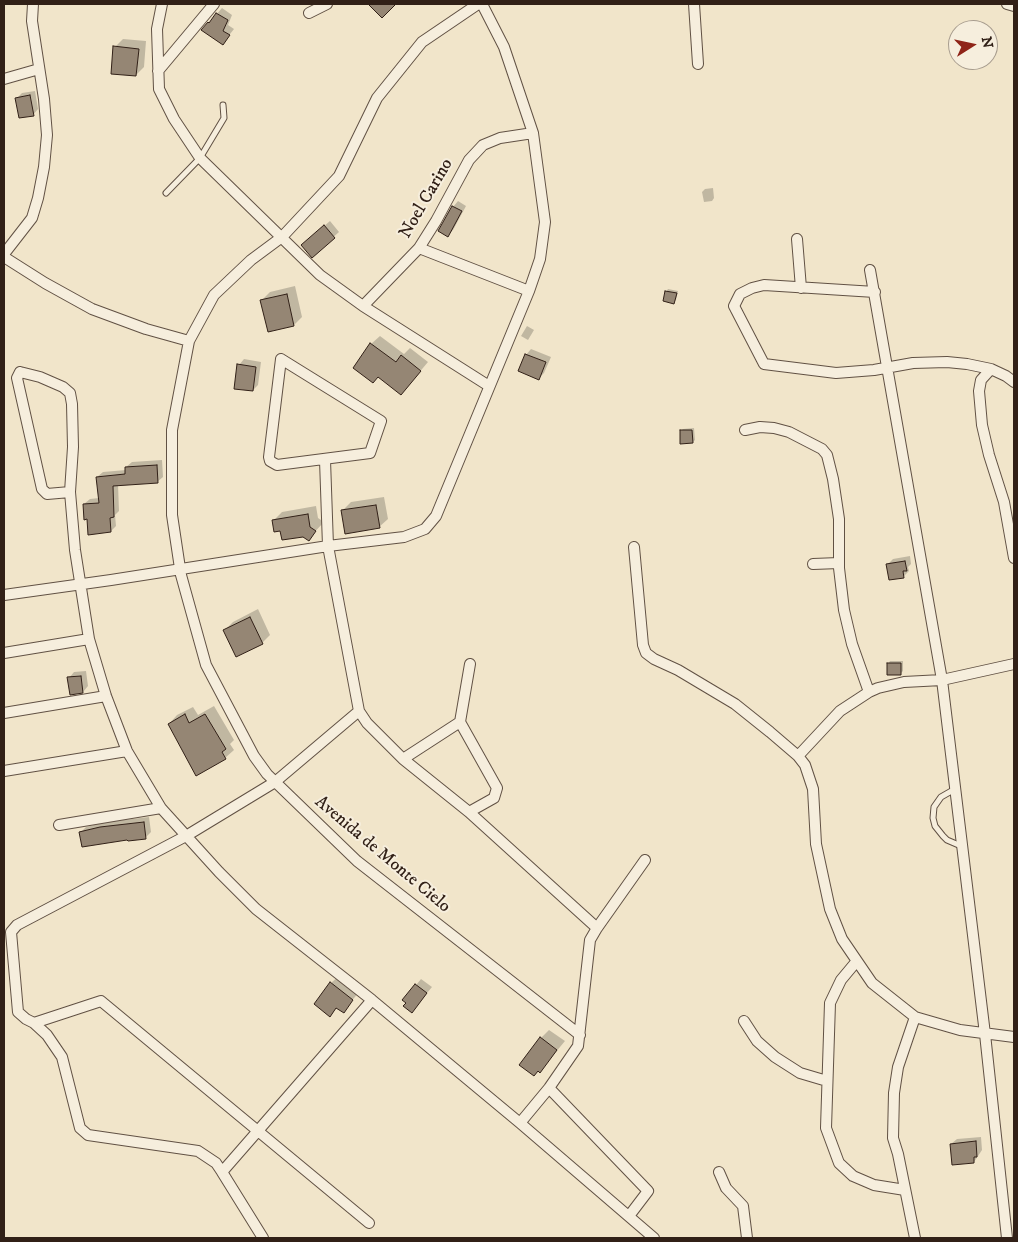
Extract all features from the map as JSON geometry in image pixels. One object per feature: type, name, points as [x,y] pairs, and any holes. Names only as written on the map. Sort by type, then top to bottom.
[{"type":"street","points":[[33,4],[32,21],[44,99],[47,135],[44,167],[32,218],[4,256],[45,283],[92,309],[146,329],[189,341]]},
{"type":"street","points":[[162,4],[157,29],[159,89],[174,119],[200,158],[320,274],[363,306],[489,386]]},
{"type":"street","points":[[158,71],[214,4]]},
{"type":"street","points":[[309,12],[327,4]]},
{"type":"street","name":"Avenida de Monte Cielo","points":[[478,4],[422,42],[377,98],[339,176],[282,236],[251,260],[214,295],[189,341],[172,430],[172,515],[180,568],[206,665],[254,756],[275,782],[357,861],[580,1036]]},
{"type":"street","points":[[4,595],[404,536],[425,529],[436,516],[529,291],[540,259],[545,222],[533,133],[504,47],[482,4]]},
{"type":"street","points":[[694,4],[698,64]]},
{"type":"street","points":[[1007,4],[1014,6]]},
{"type":"street","points":[[4,79],[39,69]]},
{"type":"street","name":"Noel Carino","points":[[363,306],[419,248],[469,160],[483,145],[500,138],[533,133]]},
{"type":"street","points":[[797,239],[801,288]]},
{"type":"street","points":[[419,248],[529,291]]},
{"type":"street","points":[[870,270],[942,680],[985,1034],[1007,1238]]},
{"type":"street","points":[[875,292],[764,286],[752,288],[740,294],[734,306],[764,364],[836,373],[888,368],[914,363],[947,362],[967,364],[991,370],[1006,376],[1014,382]]},
{"type":"street","points":[[281,359],[381,421],[370,453],[325,460],[277,465],[270,461],[281,359]]},
{"type":"street","points":[[991,370],[981,380],[982,425],[988,455],[1004,502],[1014,558]]},
{"type":"street","points":[[70,492],[47,494],[42,489],[17,378],[20,372],[40,377],[63,387],[70,394],[73,447],[70,492],[75,550],[89,639],[106,696],[127,751],[160,808],[219,872],[256,908],[372,1000],[654,1238]]},
{"type":"street","points":[[745,430],[760,427],[789,432],[822,449],[826,455],[833,479],[839,519],[841,593],[848,629],[868,692]]},
{"type":"street","points":[[325,460],[328,546],[359,711],[367,723],[403,759],[469,812],[596,928]]},
{"type":"street","points":[[634,547],[643,645],[646,653],[734,704],[798,756],[808,771],[813,789],[816,844],[830,909],[842,939],[872,983],[914,1017],[960,1030],[1014,1037]]},
{"type":"street","points":[[812,564],[839,563]]},
{"type":"street","points":[[4,653],[89,639]]},
{"type":"street","points":[[469,812],[494,798],[497,788],[460,722],[470,664]]},
{"type":"street","points":[[798,756],[840,711],[868,692],[904,682],[942,680],[1014,664]]},
{"type":"street","points":[[4,713],[106,696]]},
{"type":"street","points":[[263,1238],[216,1163],[198,1151],[88,1135],[80,1128],[62,1057],[47,1035],[18,1012],[11,932],[17,925],[186,836],[275,782],[359,711]]},
{"type":"street","points":[[403,759],[460,722]]},
{"type":"street","points":[[4,771],[127,751]]},
{"type":"street","points":[[59,825],[160,808]]},
{"type":"street","points":[[520,1124],[549,1088],[578,1046],[590,940],[596,928],[644,860]]},
{"type":"street","points":[[856,962],[842,980],[830,1003],[826,1128],[839,1163],[853,1176],[874,1185],[905,1190]]},
{"type":"street","points":[[222,1172],[372,1000]]},
{"type":"street","points":[[34,1023],[102,1001],[368,1223]]},
{"type":"street","points":[[914,1017],[898,1067],[894,1093],[893,1138],[915,1238]]},
{"type":"street","points":[[744,1021],[758,1041],[775,1056],[800,1072],[827,1081]]},
{"type":"street","points":[[549,1088],[648,1191],[629,1216]]},
{"type":"street","points":[[720,1172],[726,1188],[743,1206],[748,1238]]},
{"type":"lane","points":[[166,193],[200,158],[224,118],[223,106]]},
{"type":"lane","points":[[956,789],[940,796],[934,807],[933,818],[935,826],[947,840],[963,847]]},
{"type":"building","points":[[368,4],[396,4],[382,18]]},
{"type":"building","points":[[216,13],[228,20],[223,31],[230,35],[223,45],[201,30]]},
{"type":"building","points":[[113,46],[139,49],[136,76],[111,74]]},
{"type":"building","points":[[30,95],[34,116],[19,118],[15,98]]},
{"type":"building","points":[[452,206],[462,211],[448,237],[438,231]]},
{"type":"building","points":[[324,225],[335,238],[312,258],[301,245]]},
{"type":"building","points":[[665,291],[677,293],[674,304],[663,301]]},
{"type":"building","points":[[287,294],[294,326],[268,332],[260,300]]},
{"type":"building","points":[[370,343],[396,362],[401,355],[421,371],[401,395],[378,377],[373,383],[353,368]]},
{"type":"building","points":[[525,354],[546,362],[539,380],[518,371]]},
{"type":"building","points":[[237,364],[256,367],[253,391],[234,389]]},
{"type":"building","points":[[680,430],[692,430],[693,443],[680,444]]},
{"type":"building","points":[[157,465],[158,483],[113,486],[114,517],[110,518],[111,532],[88,535],[87,519],[84,520],[83,504],[99,503],[96,477],[125,474],[125,467]]},
{"type":"building","points":[[376,505],[380,528],[345,534],[341,510]]},
{"type":"building","points":[[308,514],[310,527],[316,531],[309,541],[303,537],[282,540],[280,531],[274,532],[272,520]]},
{"type":"building","points":[[905,561],[907,571],[903,571],[904,578],[889,580],[886,564]]},
{"type":"building","points":[[250,617],[263,644],[236,657],[223,630]]},
{"type":"building","points":[[887,663],[901,663],[901,675],[887,675]]},
{"type":"building","points":[[81,676],[83,693],[70,695],[67,677]]},
{"type":"building","points":[[185,714],[189,723],[205,714],[226,749],[222,752],[226,759],[196,776],[168,724]]},
{"type":"building","points":[[144,822],[146,839],[82,847],[79,832],[100,827]]},
{"type":"building","points":[[330,982],[353,1000],[344,1013],[336,1008],[330,1017],[314,1004]]},
{"type":"building","points":[[415,984],[427,993],[412,1013],[403,1006],[406,1003],[402,1000]]},
{"type":"building","points":[[540,1037],[557,1050],[540,1073],[538,1071],[534,1076],[519,1065]]},
{"type":"building","points":[[976,1141],[977,1157],[974,1157],[974,1163],[952,1165],[950,1144]]}]
